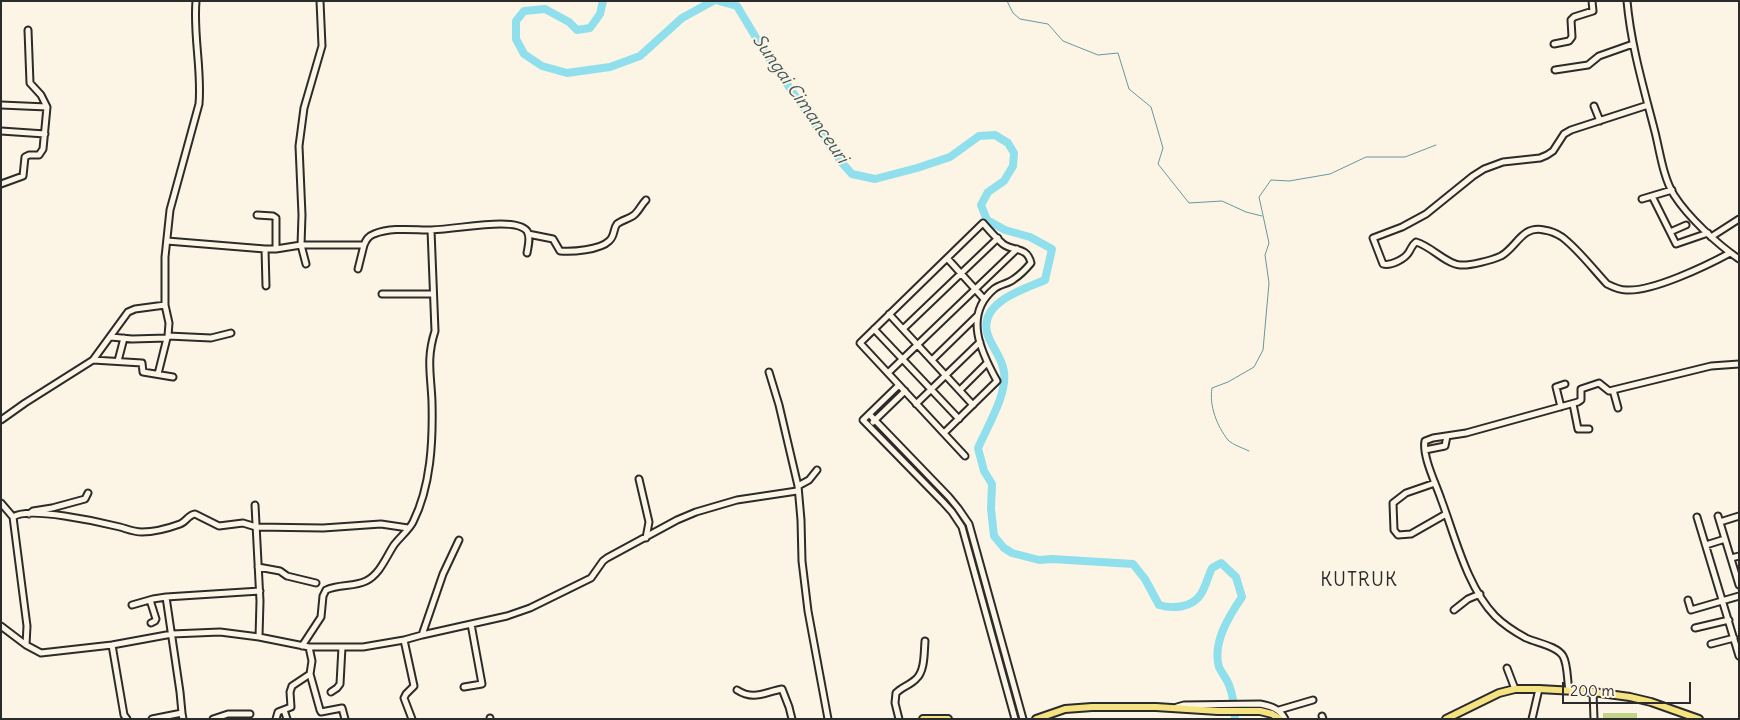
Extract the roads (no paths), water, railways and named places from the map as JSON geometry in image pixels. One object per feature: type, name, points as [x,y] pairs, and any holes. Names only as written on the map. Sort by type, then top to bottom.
[{"type":"main road","points":[[1446,719],[1492,696],[1515,689],[1569,690],[1630,697],[1651,702],[1699,719]]},
{"type":"main road","points":[[1036,719],[1073,708],[1232,708],[1268,713],[1280,719]]},
{"type":"main road","points":[[923,719],[948,719]]},
{"type":"street","points":[[158,374],[169,323],[165,305],[165,257],[170,210],[199,104],[198,41],[194,18],[196,1]]},
{"type":"street","points":[[306,264],[301,245],[302,214],[299,146],[304,108],[322,46],[320,1]]},
{"type":"street","points":[[1554,44],[1569,41],[1572,37],[1571,20],[1593,10],[1592,1]]},
{"type":"street","points":[[1627,1],[1633,44],[1663,165],[1672,190],[1680,203],[1709,235],[1739,259]]},
{"type":"street","points":[[1,184],[23,176],[25,157],[27,155],[38,155],[42,152],[47,107],[41,95],[30,83],[28,30]]},
{"type":"street","points":[[1555,70],[1588,65],[1599,56],[1633,44]]},
{"type":"street","points":[[1,105],[47,107]]},
{"type":"street","points":[[1648,105],[1564,134],[1553,151],[1547,156],[1503,162],[1484,169],[1426,214],[1402,227],[1374,237],[1374,242],[1383,264],[1389,264],[1404,257],[1408,254],[1413,243],[1416,242],[1424,244],[1456,265],[1468,265],[1502,256],[1526,232],[1540,229],[1554,233],[1565,240],[1607,284],[1627,290],[1661,284],[1730,253]]},
{"type":"street","points":[[1594,106],[1600,120]]},
{"type":"street","points":[[1,131],[45,134]]},
{"type":"street","points":[[1642,199],[1672,190]]},
{"type":"street","points":[[1652,196],[1677,245],[1709,235],[1739,218]]},
{"type":"street","points":[[528,234],[553,239],[560,251],[596,247],[609,241],[613,236],[615,227],[633,216],[646,200]]},
{"type":"street","points":[[257,215],[273,216],[276,218],[276,249]]},
{"type":"street","points":[[944,433],[997,381],[987,363],[980,342],[977,316],[979,306],[1002,283],[1013,281],[1031,264],[1031,260],[1022,250],[1004,245],[983,223],[860,343],[965,456]]},
{"type":"street","points":[[358,268],[364,245],[368,238],[378,233],[399,229],[431,230],[500,224],[524,228],[528,234],[527,253]]},
{"type":"street","points":[[1670,232],[1686,225]]},
{"type":"street","points":[[302,646],[321,617],[323,596],[326,590],[357,585],[372,577],[413,522],[420,506],[429,468],[432,402],[429,362],[430,347],[435,331],[431,230]]},
{"type":"street","points":[[904,330],[998,238]]},
{"type":"street","points":[[166,241],[265,249],[301,245],[364,245]]},
{"type":"street","points":[[265,249],[266,286]]},
{"type":"street","points":[[888,373],[1017,249]]},
{"type":"street","points":[[947,258],[984,299]]},
{"type":"street","points":[[382,294],[433,294]]},
{"type":"street","points":[[1,420],[24,403],[93,360],[131,310],[165,305]]},
{"type":"street","points":[[889,314],[973,405]]},
{"type":"street","points":[[932,360],[977,316]]},
{"type":"street","points":[[874,329],[959,419]]},
{"type":"street","points":[[111,337],[211,338],[231,333]]},
{"type":"street","points":[[118,361],[124,338]]},
{"type":"street","points":[[916,404],[980,342]]},
{"type":"street","points":[[93,360],[142,363],[142,371],[173,376]]},
{"type":"street","points":[[960,390],[987,363]]},
{"type":"street","points":[[1569,690],[1565,660],[1562,654],[1558,650],[1526,638],[1503,624],[1490,610],[1480,594],[1463,560],[1446,514],[1425,450],[1425,441],[1466,433],[1573,404],[1580,401],[1581,389],[1588,385],[1599,383],[1607,390],[1613,390],[1711,366],[1739,364]]},
{"type":"street","points":[[769,372],[779,405],[798,488],[802,561],[808,611],[828,719]]},
{"type":"street","points":[[1561,407],[1556,388],[1565,384]]},
{"type":"street","points":[[900,385],[863,420],[944,502],[962,527],[1016,719]]},
{"type":"street","points":[[1613,390],[1618,408]]},
{"type":"street","points":[[869,426],[905,391]]},
{"type":"street","points":[[1573,404],[1578,430],[1589,429]]},
{"type":"street","points":[[868,414],[949,497],[968,524],[1023,719]]},
{"type":"street","points":[[1425,450],[1445,446],[1447,436]]},
{"type":"street","points":[[1,626],[26,645],[41,653],[112,645],[172,634],[220,632],[259,637],[309,648],[363,647],[404,640],[507,616],[530,608],[580,585],[591,578],[604,560],[677,520],[696,512],[737,500],[798,488],[809,480],[817,470]]},
{"type":"street","points":[[638,479],[649,522],[646,538]]},
{"type":"street","points":[[1436,483],[1406,494],[1393,503],[1394,530],[1398,535],[1411,534],[1446,514]]},
{"type":"street","points":[[29,514],[33,511],[85,499],[88,493]]},
{"type":"street","points":[[1,503],[14,517],[27,626],[26,645]]},
{"type":"street","points":[[255,505],[260,591],[259,637]]},
{"type":"street","points":[[14,517],[18,514],[66,516],[138,532],[148,532],[179,524],[195,514],[200,514],[217,525],[243,523],[256,527],[346,528],[381,524],[408,528]]},
{"type":"street","points":[[1739,516],[1719,519],[1738,576],[1739,585]]},
{"type":"street","points":[[1697,517],[1739,656]]},
{"type":"street","points":[[1706,545],[1725,539]]},
{"type":"street","points":[[422,635],[443,574],[459,540]]},
{"type":"street","points":[[1731,558],[1739,556]]},
{"type":"street","points":[[258,567],[280,571],[288,577],[316,583]]},
{"type":"street","points":[[132,605],[166,597],[260,591]]},
{"type":"street","points":[[1454,610],[1468,599],[1480,594]]},
{"type":"street","points":[[1688,600],[1691,610],[1739,596]]},
{"type":"street","points":[[152,719],[182,716],[166,597]]},
{"type":"street","points":[[150,600],[156,619],[151,623]]},
{"type":"street","points":[[1695,628],[1729,620]]},
{"type":"street","points":[[464,687],[482,684],[471,624]]},
{"type":"street","points":[[1711,644],[1734,638]]},
{"type":"street","points":[[404,640],[414,686],[404,698],[412,719]]},
{"type":"street","points":[[899,719],[895,703],[896,693],[900,688],[919,676],[922,669],[925,641]]},
{"type":"street","points":[[112,645],[124,715],[127,719]]},
{"type":"street","points":[[331,692],[340,684],[342,647]]},
{"type":"street","points":[[309,648],[312,661],[310,674],[321,712],[342,708],[345,719]]},
{"type":"street","points":[[1507,668],[1515,689]]},
{"type":"street","points":[[276,719],[278,712],[292,704],[290,692],[292,686],[310,674]]},
{"type":"street","points":[[737,690],[751,696],[782,689],[790,707],[792,719]]},
{"type":"street","points":[[1532,719],[1539,689]]},
{"type":"street","points":[[1593,692],[1594,719]]},
{"type":"street","points":[[1279,710],[1314,700]]},
{"type":"street","points":[[1232,708],[1260,704],[1270,706],[1279,710],[1285,719]]},
{"type":"street","points":[[284,710],[287,719]]},
{"type":"street","points":[[213,719],[250,714]]},
{"type":"waterway","name":"Sungai Cimanceuri","points":[[603,1],[600,14],[590,28],[577,30],[569,22],[545,9],[524,11],[516,21],[516,39],[524,54],[542,66],[567,73],[610,67],[640,56],[682,18],[713,1]]},
{"type":"waterway","name":"Sungai Cimanceuri","points":[[719,1],[737,6],[764,51],[842,163],[852,174],[875,179],[917,168],[950,157],[979,136],[995,135],[1008,143],[1014,153],[1013,166],[1004,181],[988,192],[981,205],[987,220],[1005,230],[1030,237],[1052,249],[1045,280],[1006,298],[990,312],[987,322],[987,332],[1001,361],[1004,372],[1003,390],[1000,400],[978,448],[984,471],[992,484],[991,509],[994,536],[1004,548],[1012,553],[1039,560],[1052,559],[1133,564],[1145,579],[1159,605],[1170,607],[1187,605],[1197,599],[1203,591],[1212,568],[1221,563],[1236,577],[1242,597],[1223,630],[1217,658],[1219,667],[1228,682],[1231,692],[1235,719]]},
{"type":"waterway","points":[[1007,1],[1013,13],[1020,19],[1048,24],[1063,41],[1098,55],[1118,53],[1129,89],[1151,107],[1163,148],[1158,164],[1189,203],[1222,201],[1246,212],[1262,216]]},
{"type":"waterway","points":[[1249,451],[1228,440],[1217,422],[1211,395],[1212,388],[1228,382],[1254,367],[1263,350],[1269,283],[1265,255],[1269,243],[1259,197],[1271,180],[1289,181],[1330,174],[1366,157],[1405,157],[1436,145]]},
{"type":"district","name":"KUTRUK","points":[[1359,581]]}]
